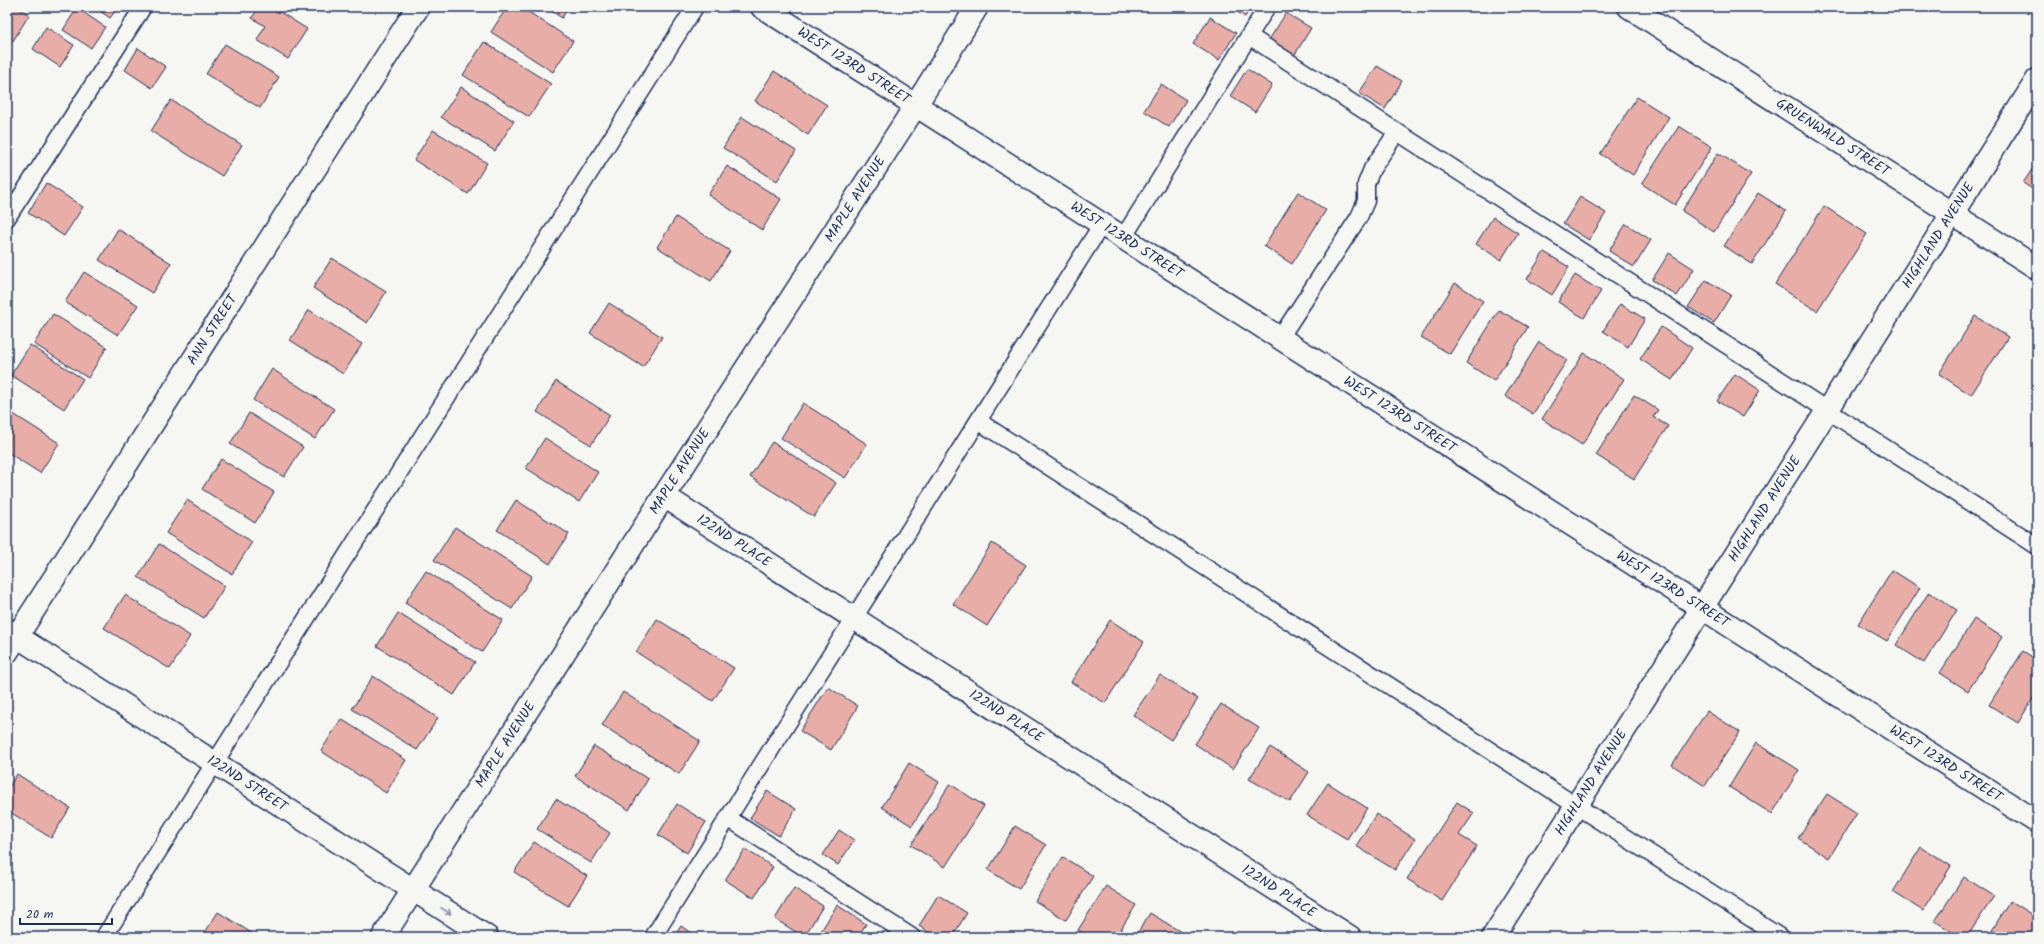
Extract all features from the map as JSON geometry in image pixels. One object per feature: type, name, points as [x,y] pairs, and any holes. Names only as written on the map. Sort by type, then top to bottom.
[{"type":"street","name":"ANN STREET","points":[[10,640],[418,7]]},
{"type":"street","name":"WEST 123RD STREET","points":[[762,7],[2037,822]]},
{"type":"street","name":"MAPLE AVENUE","points":[[383,937],[664,496],[916,105],[976,7]]},
{"type":"street","name":"GRUENWALD STREET","points":[[1629,7],[2037,268]]},
{"type":"street","name":"HIGHLAND AVENUE","points":[[1493,937],[2037,80]]},
{"type":"street","name":"122ND PLACE","points":[[664,496],[1350,937]]},
{"type":"street","name":"122ND STREET","points":[[10,640],[215,764],[486,937]]},
{"type":"lane","points":[[7,218],[143,7]]},
{"type":"lane","points":[[104,937],[695,7]]},
{"type":"lane","points":[[1123,238],[1268,7]]},
{"type":"lane","points":[[1249,36],[2037,546]]},
{"type":"lane","points":[[1280,338],[1359,217],[1366,201],[1366,184],[1372,169],[1397,132]]},
{"type":"lane","points":[[653,937],[1102,224]]},
{"type":"lane","points":[[978,421],[1780,937]]},
{"type":"lane","points":[[728,818],[912,937]]},
{"type":"building","points":[[7,7],[17,7],[29,15],[13,41],[7,38]]},
{"type":"building","points":[[94,7],[118,7],[110,18]]},
{"type":"building","points":[[259,7],[272,7],[307,29],[288,59],[257,40],[265,26],[252,18]]},
{"type":"building","points":[[507,7],[521,7],[573,41],[553,72],[491,32]]},
{"type":"building","points":[[545,7],[568,7],[562,18]]},
{"type":"building","points":[[1230,7],[1251,7],[1245,17]]},
{"type":"building","points":[[77,8],[105,27],[91,48],[63,30]]},
{"type":"building","points":[[1286,13],[1311,28],[1294,56],[1269,40]]},
{"type":"building","points":[[1210,17],[1236,33],[1219,60],[1193,44]]},
{"type":"building","points":[[46,27],[74,45],[60,67],[33,49]]},
{"type":"building","points":[[484,42],[551,84],[529,117],[463,75]]},
{"type":"building","points":[[225,44],[279,77],[260,108],[206,74]]},
{"type":"building","points":[[138,48],[166,67],[152,88],[125,70]]},
{"type":"building","points":[[1377,66],[1402,81],[1385,109],[1359,93]]},
{"type":"building","points":[[1247,69],[1272,85],[1255,112],[1230,96]]},
{"type":"building","points":[[774,71],[827,105],[808,135],[755,101]]},
{"type":"building","points":[[1161,84],[1186,100],[1169,127],[1144,111]]},
{"type":"building","points":[[461,87],[514,121],[495,151],[441,117]]},
{"type":"building","points":[[1637,97],[1669,117],[1633,175],[1600,154]]},
{"type":"building","points":[[171,100],[242,145],[222,176],[151,131]]},
{"type":"building","points":[[742,117],[796,151],[777,181],[723,148]]},
{"type":"building","points":[[1679,126],[1712,147],[1675,205],[1642,184]]},
{"type":"building","points":[[433,130],[487,163],[468,194],[414,160]]},
{"type":"building","points":[[1718,153],[1751,174],[1714,232],[1682,211]]},
{"type":"building","points":[[2037,162],[2037,192],[2023,183]]},
{"type":"building","points":[[727,166],[781,199],[762,230],[708,195]]},
{"type":"building","points":[[46,183],[83,207],[64,236],[28,213]]},
{"type":"building","points":[[1298,192],[1326,210],[1292,264],[1264,246]]},
{"type":"building","points":[[1758,193],[1786,211],[1752,264],[1724,246]]},
{"type":"building","points":[[1580,197],[1606,213],[1589,240],[1563,224]]},
{"type":"building","points":[[1824,206],[1867,234],[1817,311],[1775,284]]},
{"type":"building","points":[[676,217],[730,251],[711,281],[657,247]]},
{"type":"building","points":[[1493,217],[1518,233],[1501,260],[1476,244]]},
{"type":"building","points":[[1626,224],[1651,240],[1634,267],[1609,251]]},
{"type":"building","points":[[118,229],[171,263],[152,293],[99,260]]},
{"type":"building","points":[[1544,252],[1569,267],[1552,295],[1527,279]]},
{"type":"building","points":[[1669,253],[1694,269],[1677,296],[1652,280]]},
{"type":"building","points":[[332,258],[386,292],[367,323],[313,288]]},
{"type":"building","points":[[84,272],[138,305],[118,335],[65,302]]},
{"type":"building","points":[[1575,275],[1601,291],[1584,318],[1558,302]]},
{"type":"building","points":[[1706,280],[1731,295],[1714,323],[1688,307]]},
{"type":"building","points":[[1455,283],[1483,301],[1450,354],[1421,337]]},
{"type":"building","points":[[609,303],[662,337],[643,367],[590,333]]},
{"type":"building","points":[[1620,304],[1645,319],[1628,347],[1603,331]]},
{"type":"building","points":[[309,310],[362,344],[343,374],[290,340]]},
{"type":"building","points":[[1499,310],[1528,327],[1494,381],[1466,363]]},
{"type":"building","points":[[53,314],[107,347],[88,378],[34,344]]},
{"type":"building","points":[[1975,316],[2008,337],[1971,395],[1939,374]]},
{"type":"building","points":[[1661,327],[1692,348],[1672,380],[1640,359]]},
{"type":"building","points":[[1539,342],[1567,360],[1533,414],[1505,396]]},
{"type":"building","points":[[30,345],[83,379],[64,409],[11,375]]},
{"type":"building","points":[[1584,353],[1624,379],[1582,445],[1542,419]]},
{"type":"building","points":[[272,369],[334,409],[315,439],[253,400]]},
{"type":"building","points":[[1735,374],[1760,390],[1743,417],[1717,401]]},
{"type":"building","points":[[556,381],[610,415],[591,445],[537,412]]},
{"type":"building","points":[[1634,395],[1658,410],[1653,417],[1668,426],[1634,479],[1596,455]]},
{"type":"building","points":[[803,403],[867,444],[845,478],[781,438]]},
{"type":"building","points":[[7,410],[59,443],[40,473],[7,452]]},
{"type":"building","points":[[249,413],[303,447],[284,477],[230,444]]},
{"type":"building","points":[[545,438],[598,472],[579,502],[526,468]]},
{"type":"building","points":[[772,442],[836,483],[814,517],[750,477]]},
{"type":"building","points":[[221,459],[274,492],[255,523],[202,489]]},
{"type":"building","points":[[187,500],[252,542],[232,574],[166,533]]},
{"type":"building","points":[[516,500],[569,534],[550,564],[497,530]]},
{"type":"building","points":[[455,527],[532,576],[512,609],[434,560]]},
{"type":"building","points":[[992,543],[1026,565],[987,626],[953,604]]},
{"type":"building","points":[[159,544],[225,586],[204,618],[138,577]]},
{"type":"building","points":[[1892,570],[1920,588],[1887,641],[1858,624]]},
{"type":"building","points":[[426,571],[503,620],[482,652],[405,603]]},
{"type":"building","points":[[1929,592],[1957,610],[1924,663],[1896,645]]},
{"type":"building","points":[[125,595],[190,636],[170,669],[104,628]]},
{"type":"building","points":[[398,613],[475,662],[454,695],[377,646]]},
{"type":"building","points":[[657,619],[734,668],[713,701],[636,652]]},
{"type":"building","points":[[1974,619],[2002,637],[1968,691],[1940,673]]},
{"type":"building","points":[[1110,620],[1144,642],[1105,703],[1071,682]]},
{"type":"building","points":[[2023,651],[2037,660],[2037,692],[2018,723],[1989,705]]},
{"type":"building","points":[[1160,675],[1198,699],[1171,740],[1133,715]]},
{"type":"building","points":[[373,676],[438,718],[417,750],[352,709]]},
{"type":"building","points":[[828,687],[858,706],[831,750],[800,731]]},
{"type":"building","points":[[623,692],[700,741],[679,774],[602,725]]},
{"type":"building","points":[[1221,704],[1259,728],[1233,769],[1195,744]]},
{"type":"building","points":[[1707,711],[1740,732],[1705,786],[1672,765]]},
{"type":"building","points":[[341,719],[406,760],[386,793],[321,751]]},
{"type":"building","points":[[1756,743],[1799,770],[1772,814],[1729,787]]},
{"type":"building","points":[[594,746],[648,779],[629,810],[575,776]]},
{"type":"building","points":[[1270,747],[1309,772],[1290,802],[1249,779]]},
{"type":"building","points":[[909,763],[939,782],[912,826],[882,807]]},
{"type":"building","points":[[17,774],[70,808],[51,838],[7,810],[7,790]]},
{"type":"building","points":[[1328,783],[1367,808],[1347,839],[1307,815]]},
{"type":"building","points":[[950,784],[984,806],[945,867],[911,845]]},
{"type":"building","points":[[767,791],[796,809],[779,836],[750,818]]},
{"type":"building","points":[[1827,794],[1857,813],[1829,858],[1798,838]]},
{"type":"building","points":[[556,799],[610,833],[591,863],[537,829]]},
{"type":"building","points":[[1457,802],[1474,813],[1459,835],[1477,846],[1442,901],[1407,879]]},
{"type":"building","points":[[677,804],[706,822],[687,853],[658,835]]},
{"type":"building","points":[[1376,814],[1415,839],[1395,870],[1356,846]]},
{"type":"building","points":[[1015,826],[1046,845],[1019,889],[988,870]]},
{"type":"building","points":[[839,830],[854,840],[838,865],[823,855]]},
{"type":"building","points":[[534,842],[587,876],[568,906],[514,872]]},
{"type":"building","points":[[1921,847],[1951,866],[1923,911],[1893,892]]},
{"type":"building","points":[[745,849],[773,867],[754,898],[725,880]]},
{"type":"building","points":[[1063,857],[1093,876],[1066,920],[1035,901]]},
{"type":"building","points":[[1964,877],[1994,896],[1967,937],[1960,937],[1935,921]]},
{"type":"building","points":[[1106,886],[1136,905],[1116,937],[1090,937],[1078,930]]},
{"type":"building","points":[[794,888],[823,906],[804,937],[775,919]]},
{"type":"building","points":[[938,895],[967,913],[952,937],[936,937],[919,926]]},
{"type":"building","points":[[2010,901],[2037,918],[2037,925],[2030,937],[1988,937]]},
{"type":"building","points":[[837,905],[866,924],[858,937],[818,936]]},
{"type":"building","points":[[218,912],[258,937],[202,937]]},
{"type":"building","points":[[1150,913],[1181,932],[1178,937],[1135,937]]},
{"type":"building","points":[[681,926],[697,937],[674,937]]},
{"type":"building","points":[[1584,929],[1597,937],[1579,937]]}]
